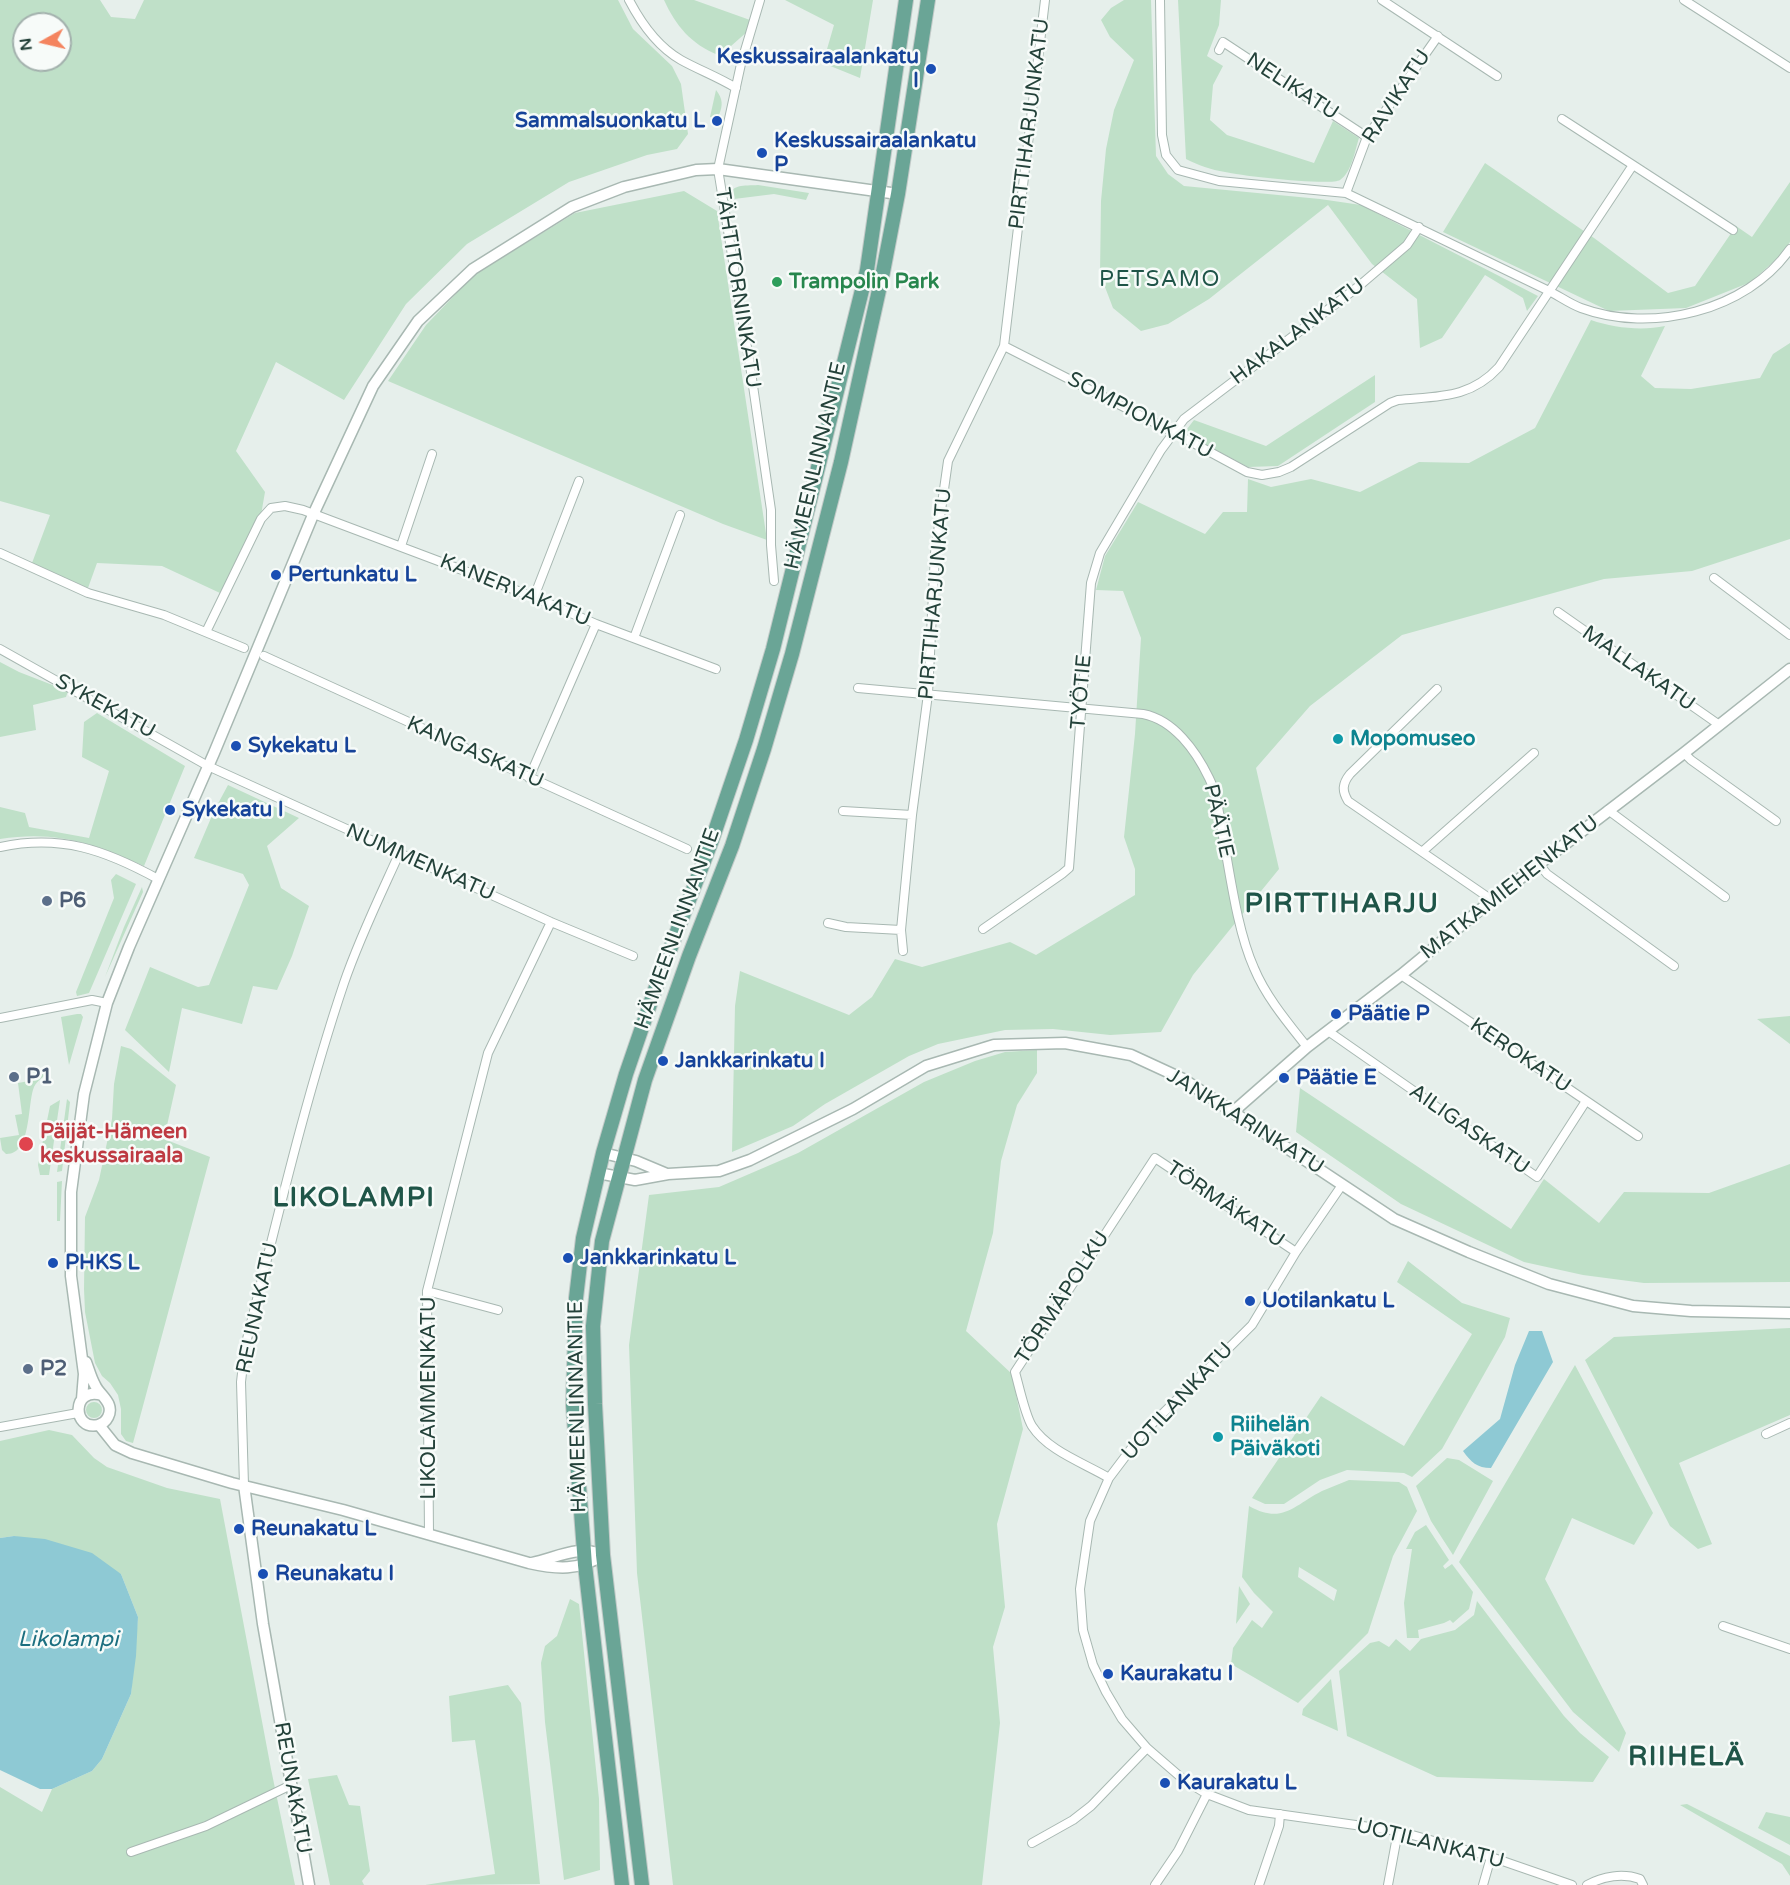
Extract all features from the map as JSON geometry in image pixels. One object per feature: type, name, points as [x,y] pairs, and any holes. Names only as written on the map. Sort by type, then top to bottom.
[{"type":"main road","name":"HÄMEENLINNANTIE","points":[[622,1885],[585,1565],[573,1405],[576,1298],[583,1238],[603,1153],[640,1033],[742,752],[770,660],[867,270],[906,0]]},
{"type":"main road","name":"HÄMEENLINNANTIE","points":[[642,1885],[603,1555],[593,1326],[602,1241],[645,1080],[689,956],[732,846],[789,664],[841,462],[898,195],[928,0]]},
{"type":"street","points":[[629,0],[639,19],[656,39],[679,59],[736,88]]},
{"type":"street","name":"TÄHTITORNINKATU","points":[[760,0],[736,88],[718,169],[771,510],[774,581]]},
{"type":"street","name":"PIRTTIHARJUNKATU","points":[[903,951],[901,930],[912,815],[928,694],[935,553],[948,461],[1004,346],[1046,0]]},
{"type":"street","points":[[1160,0],[1162,135],[1166,155],[1178,170],[1219,182],[1346,193],[1581,308],[1614,317],[1656,320],[1687,315],[1722,302],[1753,286],[1782,260],[1790,249]]},
{"type":"street","name":"RAVIKATU","points":[[1382,0],[1497,76]]},
{"type":"street","points":[[1684,0],[1790,68]]},
{"type":"street","name":"RAVIKATU","points":[[1346,193],[1367,137],[1438,36]]},
{"type":"street","name":"NELIKATU","points":[[1219,50],[1223,42],[1367,137]]},
{"type":"street","points":[[1562,119],[1733,230]]},
{"type":"street","points":[[1549,291],[1634,165]]},
{"type":"street","points":[[82,1349],[95,1386],[110,1408],[108,1419],[94,1426],[83,1422],[78,1413],[82,1399],[84,1374],[71,1276],[70,1219],[72,1177],[84,1094],[107,1003],[314,515],[373,386],[417,321],[473,269],[572,207],[624,187],[696,170],[718,169],[898,195]]},
{"type":"street","name":"HAKALANKATU","points":[[1173,432],[1184,419],[1359,286],[1407,245],[1419,227]]},
{"type":"street","name":"SOMPIONKATU","points":[[1004,346],[1247,472],[1262,476],[1291,467],[1390,403],[1398,400],[1456,395],[1473,389],[1487,380],[1499,367],[1549,291]]},
{"type":"street","name":"TYÖTIE","points":[[982,929],[1069,868],[1091,583],[1100,553],[1173,432]]},
{"type":"street","points":[[401,546],[432,454]]},
{"type":"street","points":[[534,597],[579,481]]},
{"type":"street","name":"KANERVAKATU","points":[[206,632],[261,519],[271,508],[285,506],[303,510],[401,546],[716,669]]},
{"type":"street","points":[[634,638],[680,515]]},
{"type":"street","points":[[0,553],[88,593],[164,615],[244,648]]},
{"type":"street","points":[[1714,578],[1790,634]]},
{"type":"street","name":"MALLAKATU","points":[[1557,612],[1718,724]]},
{"type":"street","points":[[529,778],[596,624]]},
{"type":"street","name":"SYKEKATU","points":[[0,649],[208,766]]},
{"type":"street","name":"KANGASKATU","points":[[264,656],[687,849]]},
{"type":"street","name":"MATKAMIEHENKATU","points":[[1234,1111],[1307,1047],[1790,669]]},
{"type":"street","name":"PÄÄTIE","points":[[858,688],[1152,716],[1173,728],[1192,748],[1210,779],[1236,903],[1253,968],[1266,991],[1307,1047]]},
{"type":"street","points":[[1437,689],[1350,774],[1343,787],[1348,801],[1492,900]]},
{"type":"street","points":[[1423,851],[1534,753]]},
{"type":"street","points":[[1684,753],[1776,821]]},
{"type":"street","name":"NUMMENKATU","points":[[208,766],[551,922],[633,956]]},
{"type":"street","points":[[1608,810],[1725,897]]},
{"type":"street","points":[[843,811],[912,815]]},
{"type":"street","points":[[0,847],[20,842],[58,842],[104,854],[158,879]]},
{"type":"street","name":"REUNAKATU","points":[[309,1885],[263,1624],[244,1485],[241,1382],[245,1347],[326,1041],[352,961],[399,854]]},
{"type":"street","points":[[1539,864],[1547,874],[1674,966]]},
{"type":"street","name":"LIKOLAMMENKATU","points":[[429,1535],[427,1290],[488,1053],[551,922]]},
{"type":"street","points":[[828,923],[846,927],[901,930]]},
{"type":"street","name":"KEROKATU","points":[[1401,975],[1638,1136]]},
{"type":"street","points":[[0,1018],[92,1000],[107,1003]]},
{"type":"street","name":"AILIGASKATU","points":[[1328,1031],[1537,1177],[1587,1101]]},
{"type":"street","name":"JANKKARINKATU","points":[[598,1173],[635,1180],[668,1174],[719,1171],[750,1160],[853,1108],[926,1066],[994,1045],[1065,1043],[1131,1055],[1183,1079],[1394,1219],[1549,1284],[1633,1306],[1691,1311],[1790,1313]]},
{"type":"street","name":"JANKKARINKATU","points":[[603,1153],[636,1161],[668,1174]]},
{"type":"street","name":"TÖRMÄKATU","points":[[1155,1158],[1296,1252]]},
{"type":"street","name":"TÖRMÄPOLKU","points":[[1109,1478],[1043,1439],[1031,1425],[1015,1372],[1155,1158]]},
{"type":"street","name":"UOTILANKATU","points":[[1342,1185],[1296,1252],[1252,1325],[1143,1433],[1109,1478],[1090,1521],[1083,1556],[1080,1589],[1083,1630],[1093,1665],[1122,1719],[1147,1748],[1184,1780],[1207,1794],[1249,1810],[1398,1831],[1491,1857],[1572,1885]]},
{"type":"street","points":[[427,1290],[498,1310]]},
{"type":"street","points":[[82,1399],[91,1394],[102,1395]]},
{"type":"street","points":[[0,1427],[78,1413]]},
{"type":"street","points":[[1766,1434],[1790,1423]]},
{"type":"street","points":[[99,1425],[115,1445],[132,1453],[529,1563],[552,1568],[585,1565],[603,1555]]},
{"type":"street","points":[[529,1563],[584,1550],[603,1555]]},
{"type":"street","points":[[1723,1626],[1790,1649]]},
{"type":"street","points":[[1032,1843],[1073,1820],[1091,1806],[1147,1748]]},
{"type":"street","points":[[131,1852],[206,1827],[291,1785]]},
{"type":"street","points":[[1155,1885],[1178,1851],[1207,1794]]},
{"type":"street","points":[[1259,1885],[1279,1826],[1280,1814]]},
{"type":"street","points":[[1388,1885],[1398,1831]]},
{"type":"street","points":[[1484,1885],[1491,1857]]},
{"type":"street","points":[[1587,1885],[1610,1876],[1629,1875],[1640,1879],[1643,1885]]},
{"type":"green space","points":[[0,0],[100,0],[111,17],[135,19],[144,0],[618,0],[633,29],[672,66],[681,84],[688,134],[677,149],[647,155],[569,182],[467,244],[406,304],[344,400],[276,362],[236,451],[265,492],[261,515],[220,593],[162,566],[97,563],[88,588],[32,563],[50,515],[0,501]]},
{"type":"green space","points":[[664,0],[694,0],[750,20],[748,31],[718,55],[708,51],[685,33]]},
{"type":"green space","points":[[785,0],[873,0],[860,78],[823,63],[834,25]]},
{"type":"green space","points":[[1124,0],[1151,0],[1156,156],[1168,174],[1184,186],[1361,205],[1538,296],[1527,311],[1523,298],[1485,275],[1442,338],[1420,348],[1417,299],[1372,264],[1328,205],[1209,299],[1168,324],[1141,331],[1113,308],[1100,274],[1101,201],[1106,149],[1114,110],[1134,60],[1110,37],[1101,20],[1111,8]]},
{"type":"green space","points":[[1178,0],[1221,0],[1219,25],[1207,56],[1223,66],[1213,85],[1210,120],[1227,135],[1314,163],[1333,121],[1359,138],[1350,166],[1340,180],[1320,182],[1234,174],[1215,170],[1186,159]]},
{"type":"green space","points":[[716,90],[722,105],[719,115],[715,118],[710,117]]},
{"type":"green space","points":[[1485,163],[1594,238],[1668,293],[1695,286],[1736,226],[1752,237],[1790,182],[1790,242],[1783,253],[1751,282],[1686,308],[1609,311],[1443,232]]},
{"type":"green space","points":[[758,185],[809,193],[806,200],[774,194],[734,199],[735,209],[730,209],[727,200],[735,188]]},
{"type":"green space","points":[[684,191],[717,211],[767,540],[723,524],[388,381],[426,325],[474,275],[575,213]]},
{"type":"green space","points":[[1591,320],[1628,328],[1665,326],[1641,376],[1655,388],[1691,389],[1760,378],[1773,354],[1790,343],[1790,539],[1692,571],[1604,579],[1402,635],[1310,706],[1256,768],[1279,869],[1193,975],[1161,1032],[1110,1035],[1053,1029],[1005,1030],[938,1044],[909,1056],[825,1104],[793,1126],[732,1152],[735,1006],[740,971],[849,1015],[872,997],[895,959],[922,967],[1010,942],[1036,955],[1135,895],[1135,869],[1124,837],[1135,734],[1141,638],[1123,591],[1096,590],[1105,556],[1138,502],[1205,534],[1223,512],[1247,512],[1248,479],[1271,487],[1311,479],[1360,492],[1419,462],[1469,463],[1535,428]]},
{"type":"green space","points":[[1375,375],[1375,402],[1278,466],[1248,467],[1188,435],[1187,429],[1194,420],[1266,446]]},
{"type":"green space","points":[[0,662],[68,691],[66,697],[33,705],[36,730],[0,737]]},
{"type":"green space","points":[[97,713],[185,766],[144,866],[74,840],[39,836],[0,839],[0,807],[25,813],[29,827],[89,838],[109,771],[82,757],[84,722]]},
{"type":"green space","points":[[228,785],[299,818],[267,846],[281,888],[309,906],[292,956],[277,990],[253,986],[242,1024],[182,1008],[169,1072],[125,1030],[150,967],[198,987],[209,985],[249,885],[243,874],[194,858]]},
{"type":"green space","points":[[116,874],[136,884],[89,993],[77,996],[76,992],[114,898],[111,880]]},
{"type":"green space","points":[[142,887],[143,892],[105,977],[124,927]]},
{"type":"green space","points":[[77,1014],[83,1017],[69,1065],[61,1017]]},
{"type":"green space","points":[[1790,1016],[1790,1044],[1757,1019]]},
{"type":"green space","points":[[121,1046],[131,1049],[176,1085],[164,1139],[210,1157],[133,1443],[126,1441],[121,1434],[121,1409],[118,1395],[102,1376],[95,1363],[85,1312],[84,1289],[85,1217],[99,1180],[112,1119],[114,1084]]},
{"type":"green space","points":[[1037,1050],[1037,1073],[1017,1105],[1001,1161],[993,1233],[966,1331],[1012,1374],[1023,1429],[997,1524],[1005,1607],[993,1647],[1000,1723],[982,1885],[673,1885],[637,1573],[629,1345],[649,1195],[719,1187],[798,1153],[924,1082],[975,1061],[1005,1052]]},
{"type":"green space","points":[[47,1069],[48,1073],[34,1087],[24,1138],[14,1152],[6,1154],[2,1150],[0,1138],[19,1135],[15,1115],[22,1114],[18,1083],[29,1081],[28,1073]]},
{"type":"green space","points":[[1300,1088],[1511,1229],[1544,1179],[1599,1223],[1624,1192],[1709,1193],[1790,1164],[1790,1282],[1644,1283],[1583,1275],[1524,1262],[1401,1204],[1296,1132]]},
{"type":"green space","points":[[67,1099],[70,1102],[62,1171],[57,1172]]},
{"type":"green space","points":[[60,1100],[49,1175],[40,1175],[38,1165],[50,1106]]},
{"type":"green space","points":[[62,1181],[60,1221],[57,1221],[57,1182]]},
{"type":"green space","points":[[1408,1261],[1462,1303],[1510,1318],[1505,1337],[1442,1449],[1412,1477],[1404,1473],[1347,1470],[1320,1480],[1284,1504],[1265,1504],[1252,1498],[1321,1396],[1404,1446],[1472,1334],[1397,1282]]},
{"type":"green space","points":[[1790,1328],[1790,1415],[1679,1463],[1712,1544],[1698,1549],[1670,1526],[1585,1360],[1614,1337]]},
{"type":"green space","points":[[1575,1365],[1653,1513],[1634,1545],[1572,1518],[1545,1579],[1626,1733],[1619,1752],[1573,1712],[1459,1562]]},
{"type":"green space","points":[[94,1402],[100,1404],[102,1410],[100,1416],[94,1418],[88,1416],[86,1410],[88,1404]]},
{"type":"green space","points":[[49,1430],[72,1435],[94,1458],[107,1467],[167,1488],[220,1499],[295,1885],[0,1885],[0,1787],[42,1812],[52,1789],[92,1771],[102,1759],[131,1694],[138,1617],[121,1574],[14,1536],[0,1538],[0,1441]]},
{"type":"green space","points":[[1447,1458],[1459,1460],[1493,1481],[1453,1555],[1431,1521],[1416,1486]]},
{"type":"green space","points":[[1349,1480],[1399,1482],[1407,1487],[1417,1511],[1393,1556],[1368,1633],[1298,1703],[1231,1664],[1233,1648],[1252,1620],[1262,1628],[1273,1612],[1242,1577],[1249,1506],[1271,1514],[1288,1511],[1322,1491]],"holes":[[[1299,1567],[1337,1590],[1334,1601],[1298,1577]]]},
{"type":"green space","points":[[1426,1525],[1449,1560],[1443,1566],[1445,1569],[1452,1564],[1473,1592],[1469,1609],[1453,1623],[1450,1620],[1418,1630],[1419,1638],[1407,1638],[1404,1603],[1412,1549],[1406,1549],[1415,1532]]},
{"type":"green space","points":[[1239,1586],[1250,1604],[1236,1624]]},
{"type":"green space","points":[[570,1599],[579,1604],[599,1799],[600,1870],[564,1880],[545,1722],[541,1663],[545,1646],[557,1636]]},
{"type":"green space","points":[[1477,1601],[1564,1716],[1609,1757],[1593,1782],[1437,1777],[1347,1736],[1339,1671],[1370,1643],[1379,1641],[1389,1647],[1396,1639],[1410,1651],[1421,1639],[1455,1630],[1474,1615]]},
{"type":"green space","points":[[1331,1679],[1338,1731],[1302,1715],[1303,1709]]},
{"type":"green space","points":[[508,1685],[521,1703],[540,1884],[425,1885],[495,1874],[475,1740],[452,1742],[449,1696]]},
{"type":"green space","points":[[337,1775],[349,1805],[360,1806],[370,1871],[362,1881],[364,1885],[330,1885],[308,1779]]},
{"type":"green space","points":[[1687,1804],[1790,1856],[1790,1876],[1782,1864],[1680,1805]]},
{"type":"green space","points":[[1766,1812],[1790,1817],[1790,1845],[1758,1828]]},
{"type":"water","points":[[1529,1331],[1542,1331],[1553,1362],[1491,1468],[1478,1466],[1463,1451],[1500,1419],[1515,1365]]},
{"type":"water","name":"Likolampi","points":[[14,1536],[45,1539],[92,1553],[121,1574],[138,1617],[131,1694],[102,1759],[92,1771],[52,1789],[40,1789],[0,1770],[0,1538]]},
{"type":"place","name":"Keskussairaalankatu I","points":[[931,69]]},
{"type":"place","name":"Sammalsuonkatu L","points":[[717,121]]},
{"type":"place","name":"Keskussairaalankatu P","points":[[762,153]]},
{"type":"place","name":"Trampolin Park","points":[[777,282]]},
{"type":"place","name":"Pertunkatu L","points":[[276,575]]},
{"type":"place","name":"Mopomuseo","points":[[1338,739]]},
{"type":"place","name":"Sykekatu L","points":[[236,746]]},
{"type":"place","name":"Sykekatu I","points":[[170,810]]},
{"type":"place","name":"P6","points":[[47,901]]},
{"type":"place","name":"Päätie P","points":[[1336,1014]]},
{"type":"place","name":"Jankkarinkatu I","points":[[663,1061]]},
{"type":"place","name":"P1","points":[[14,1077]]},
{"type":"place","name":"Päätie E","points":[[1284,1078]]},
{"type":"place","name":"Päijät-Hämeen keskussairaala","points":[[26,1144]]},
{"type":"place","name":"Jankkarinkatu L","points":[[568,1258]]},
{"type":"place","name":"PHKS L","points":[[53,1263]]},
{"type":"place","name":"Uotilankatu L","points":[[1250,1301]]},
{"type":"place","name":"P2","points":[[28,1369]]},
{"type":"place","name":"Riihelän Päiväkoti","points":[[1218,1437]]},
{"type":"place","name":"Reunakatu L","points":[[239,1529]]},
{"type":"place","name":"Reunakatu I","points":[[263,1574]]},
{"type":"place","name":"Kaurakatu I","points":[[1108,1674]]},
{"type":"place","name":"Kaurakatu L","points":[[1165,1783]]},
{"type":"district","name":"PETSAMO","points":[[1160,280]]},
{"type":"district","name":"PIRTTIHARJU","points":[[1342,905]]},
{"type":"district","name":"LIKOLAMPI","points":[[354,1199]]},
{"type":"district","name":"RIIHELÄ","points":[[1687,1758]]}]
